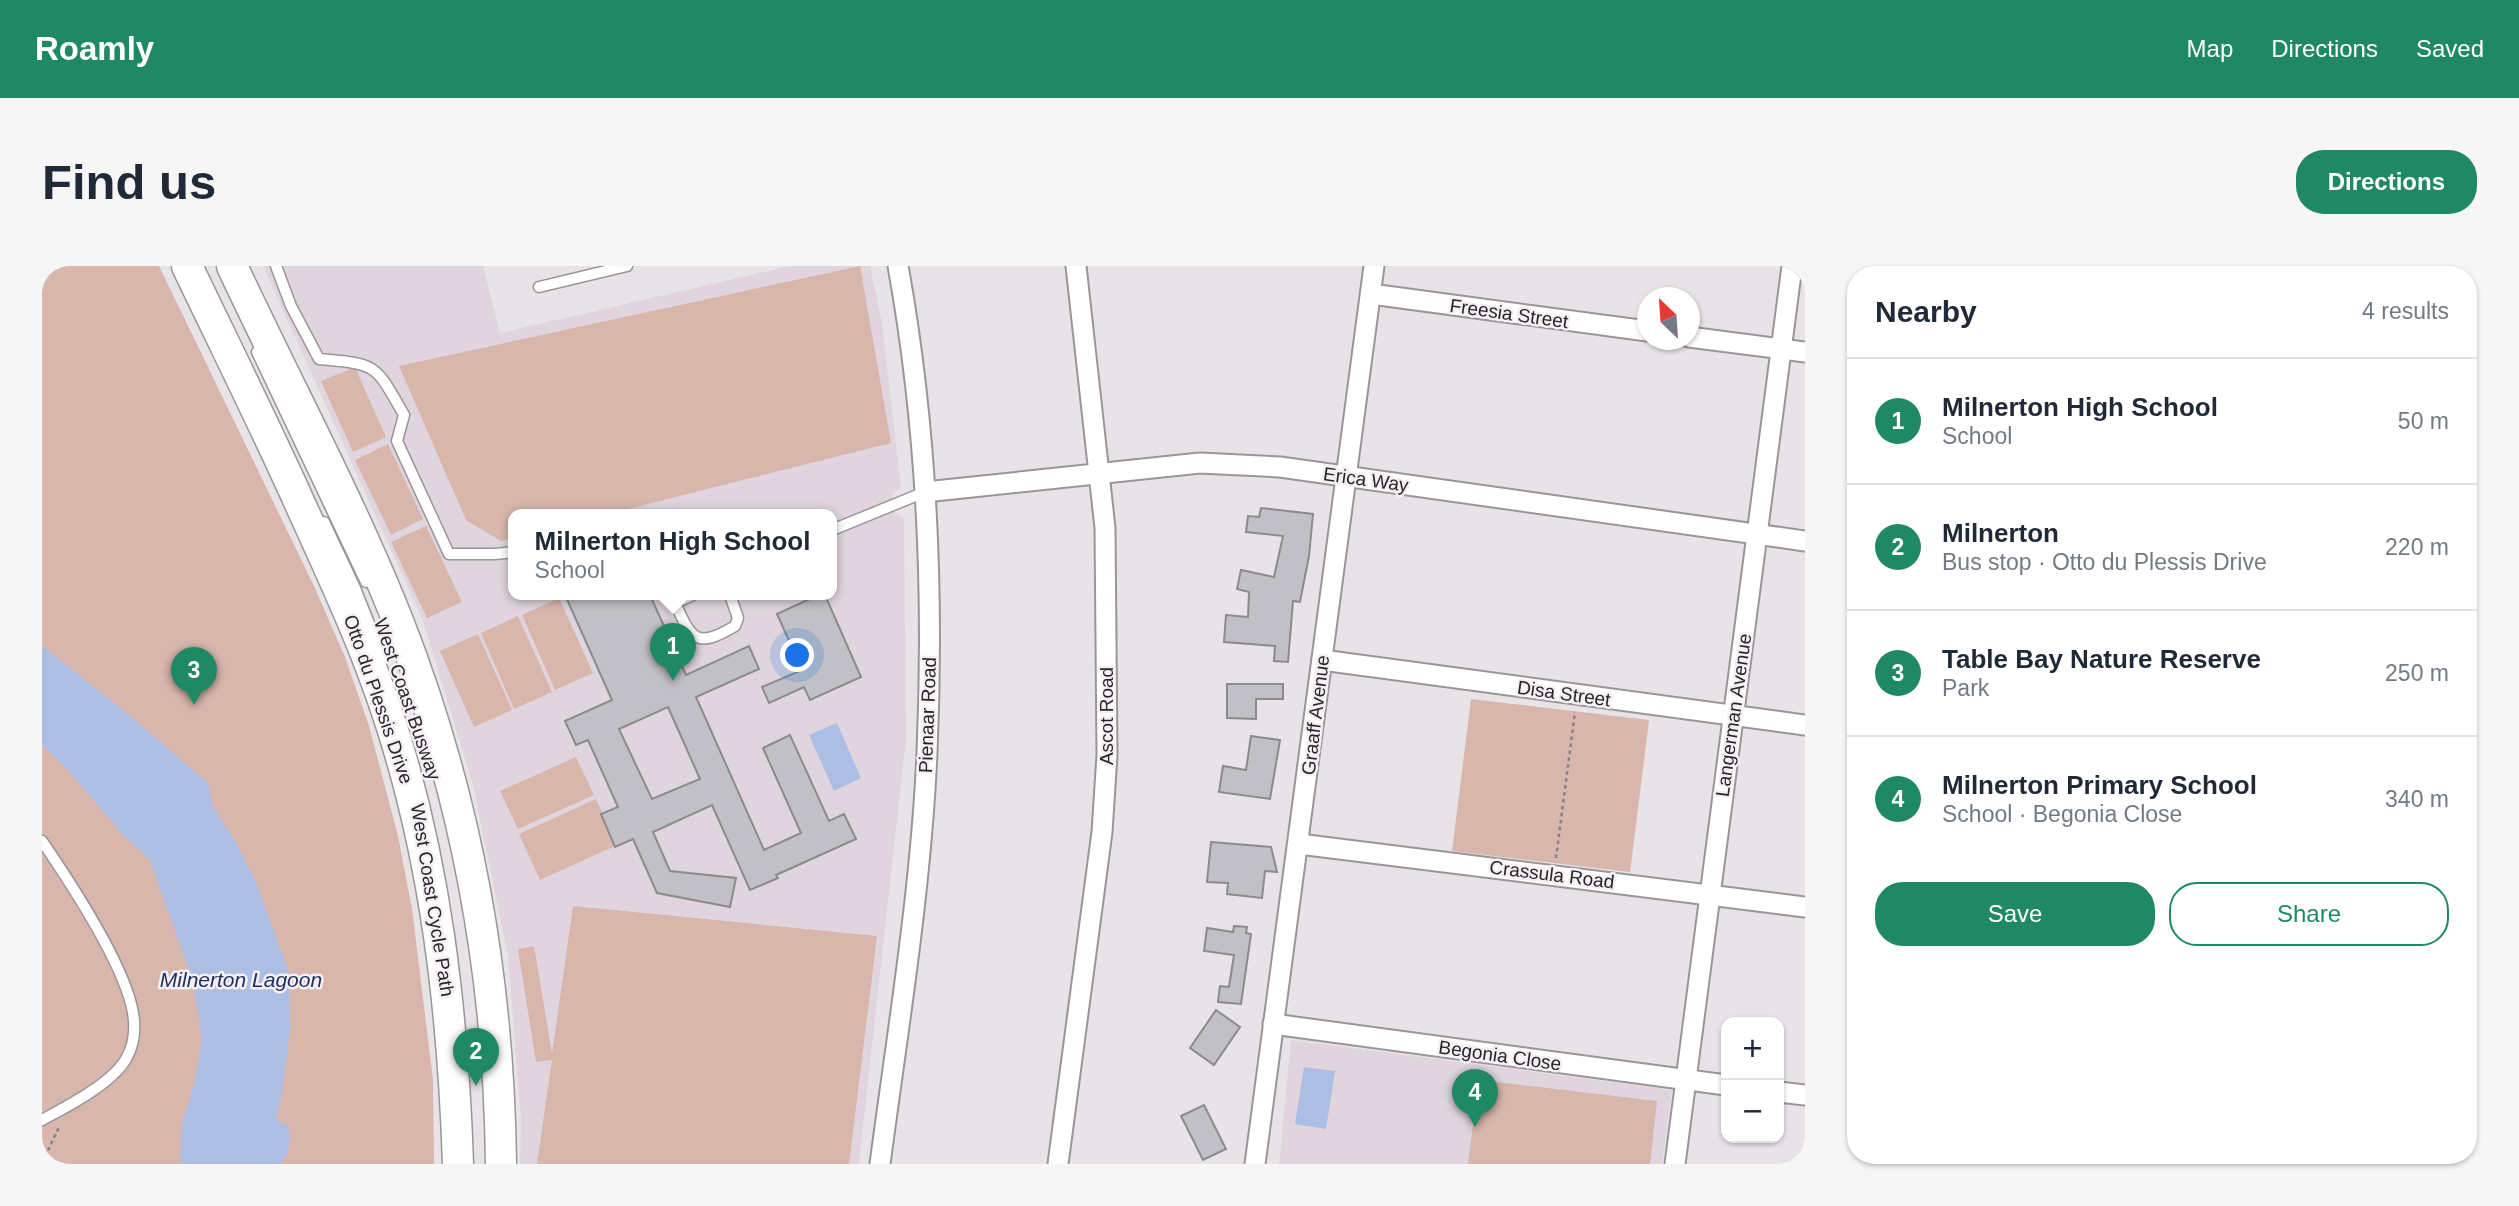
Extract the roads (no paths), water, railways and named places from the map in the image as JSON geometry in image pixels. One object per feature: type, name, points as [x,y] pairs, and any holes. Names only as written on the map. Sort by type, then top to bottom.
[{"type":"main road","name":"Otto du Plessis Drive","points":[[187,266],[330,565],[364,646],[392,727],[425,851],[442,946],[458,1164]]},
{"type":"main road","points":[[232,266],[379,576],[437,734],[460,817],[486,952],[499,1084],[501,1164]]},
{"type":"street","name":"Pienaar Road","points":[[880,1164],[914,914],[927,754],[929,609],[925,492],[914,377],[898,266]]},
{"type":"street","name":"Ascot Road","points":[[1058,1164],[1104,806],[1107,755],[1105,528],[1076,266]]},
{"type":"street","name":"Graaff Avenue","points":[[1255,1164],[1374,266]]},
{"type":"street","name":"Langerman Avenue","points":[[1675,1164],[1792,266]]},
{"type":"street","name":"Freesia Street","points":[[1371,294],[1637,330]]},
{"type":"street","points":[[1700,338],[1805,352]]},
{"type":"street","name":"Erica Way","points":[[925,492],[1200,463],[1229,463],[1805,541]]},
{"type":"street","name":"Disa Street","points":[[1322,660],[1805,725]]},
{"type":"street","name":"Crassula Road","points":[[1298,844],[1805,907]]},
{"type":"street","name":"Begonia Close","points":[[1273,1024],[1721,1084]]},
{"type":"street","points":[[1784,1093],[1805,1096]]},
{"type":"lane","points":[[276,266],[291,306],[319,359],[362,362],[382,375],[404,415],[397,442],[449,554],[508,553]]},
{"type":"lane","points":[[539,287],[627,266]]},
{"type":"lane","points":[[250,337],[369,588]]},
{"type":"lane","points":[[837,528],[925,492]]},
{"type":"lane","name":"West Coast Busway","points":[[321,514],[355,587],[388,672]]},
{"type":"lane","points":[[682,600],[675,603],[690,632],[698,639],[704,640],[734,626],[738,618],[732,600]]},
{"type":"lane","points":[[42,841],[65,873],[118,968],[134,1018],[133,1042],[122,1065],[105,1080],[42,1120]]},
{"type":"water","name":"Milnerton Lagoon","points":[[42,646],[122,709],[208,783],[213,807],[234,839],[256,882],[289,972],[290,1030],[276,1119],[289,1127],[289,1142],[286,1156],[280,1164],[180,1164],[182,1123],[195,1081],[202,1037],[192,979],[150,860],[125,837],[65,767],[42,745]]},
{"type":"water","points":[[837,723],[861,778],[834,791],[809,735]]},
{"type":"water","points":[[1304,1067],[1335,1071],[1326,1129],[1295,1124]]},
{"type":"place","name":"Milnerton High School","points":[[673,681]]},
{"type":"place","name":"Table Bay Nature Reserve","points":[[194,705]]},
{"type":"place","name":"Milnerton","points":[[476,1086]]},
{"type":"place","name":"Milnerton Primary School","points":[[1475,1127]]}]
